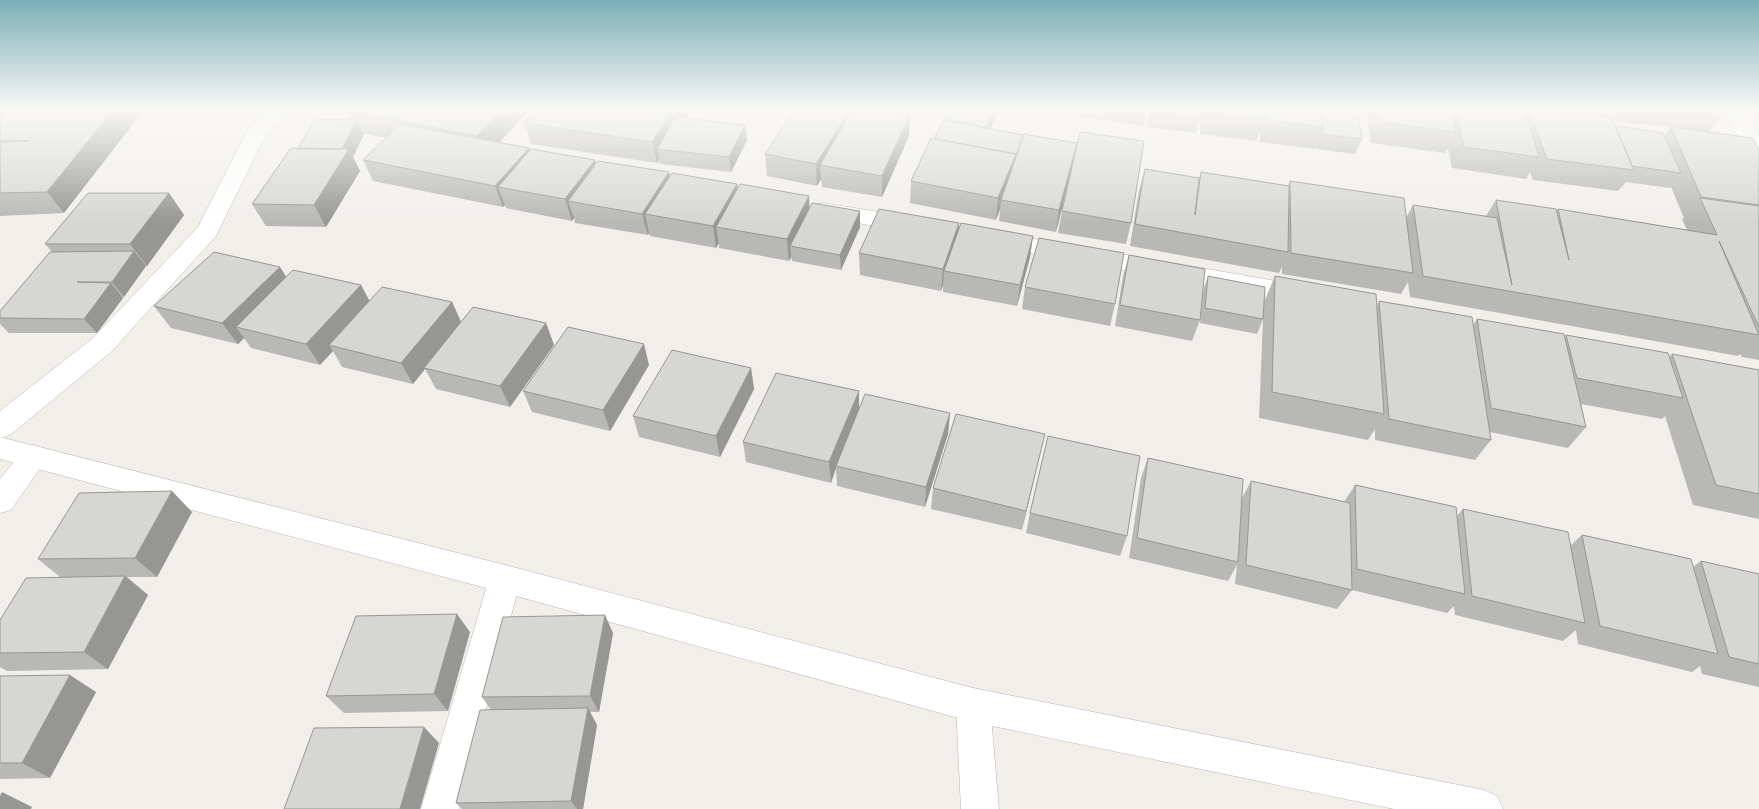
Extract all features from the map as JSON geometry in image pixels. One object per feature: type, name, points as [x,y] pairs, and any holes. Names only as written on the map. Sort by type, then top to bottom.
[{"type":"street","points":[[0,427],[102,345],[208,231],[249,148]]},
{"type":"street","points":[[796,205],[934,229]]},
{"type":"street","points":[[973,236],[1327,299]]},
{"type":"street","points":[[0,448],[505,579],[973,705],[1484,809]]},
{"type":"street","points":[[0,501],[34,457]]},
{"type":"street","points":[[440,809],[505,579]]},
{"type":"street","points":[[973,705],[980,809]]},
{"type":"building","points":[[0,148],[83,148],[47,192],[0,193]]},
{"type":"building","points":[[291,148],[349,149],[314,205],[252,204]]},
{"type":"building","points":[[299,148],[343,148],[342,149]]},
{"type":"building","points":[[376,148],[529,148],[495,186],[363,160]]},
{"type":"building","points":[[658,148],[734,148],[729,157]]},
{"type":"building","points":[[769,148],[826,148],[816,164],[765,154]]},
{"type":"building","points":[[830,148],[895,148],[882,176],[820,165]]},
{"type":"building","points":[[926,148],[983,148],[1016,154],[998,198],[911,181]]},
{"type":"building","points":[[982,148],[1019,148],[1015,159],[1016,154]]},
{"type":"building","points":[[1019,148],[1076,148],[1059,210],[1001,200]]},
{"type":"building","points":[[1076,148],[1143,148],[1131,223],[1062,211]]},
{"type":"building","points":[[1470,148],[1536,148],[1539,157]]},
{"type":"building","points":[[1543,148],[1625,148],[1634,170],[1547,159]]},
{"type":"building","points":[[1624,148],[1670,148],[1681,173],[1632,166]]},
{"type":"building","points":[[1680,148],[1758,148],[1759,205],[1701,197]]},
{"type":"building","points":[[531,149],[595,160],[565,199],[498,187]]},
{"type":"building","points":[[598,161],[669,172],[642,214],[568,201]]},
{"type":"building","points":[[1145,169],[1199,178],[1195,215],[1201,172],[1289,186],[1288,252],[1135,224]]},
{"type":"building","points":[[672,173],[737,184],[713,226],[645,214]]},
{"type":"building","points":[[1290,181],[1404,198],[1413,273],[1291,253]]},
{"type":"building","points":[[740,184],[809,196],[787,239],[716,227]]},
{"type":"building","points":[[88,193],[169,193],[130,244],[45,244]]},
{"type":"building","points":[[1700,198],[1759,206],[1759,327],[1719,241],[1759,335],[1423,276],[1413,205],[1497,218],[1512,285],[1496,200],[1556,209],[1569,260],[1558,209],[1717,235]]},
{"type":"building","points":[[812,203],[860,211],[840,255],[790,246]]},
{"type":"building","points":[[879,209],[959,223],[943,269],[859,253]]},
{"type":"building","points":[[961,223],[1033,236],[1020,285],[944,271]]},
{"type":"building","points":[[1039,238],[1124,253],[1115,304],[1025,287]]},
{"type":"building","points":[[134,251],[112,282],[77,282],[111,283],[84,319],[0,318],[0,311],[50,252]]},
{"type":"building","points":[[214,252],[280,267],[222,323],[154,306]]},
{"type":"building","points":[[1129,255],[1205,269],[1200,320],[1120,305]]},
{"type":"building","points":[[293,270],[361,285],[306,344],[236,327]]},
{"type":"building","points":[[1208,276],[1265,287],[1263,319],[1205,308]]},
{"type":"building","points":[[1275,276],[1376,294],[1384,414],[1272,392]]},
{"type":"building","points":[[382,287],[452,302],[401,363],[329,345]]},
{"type":"building","points":[[1379,301],[1472,317],[1491,440],[1389,419]]},
{"type":"building","points":[[473,307],[546,323],[500,386],[424,368]]},
{"type":"building","points":[[1477,319],[1564,334],[1586,427],[1491,408]]},
{"type":"building","points":[[568,327],[644,344],[603,410],[523,391]]},
{"type":"building","points":[[1566,335],[1668,353],[1683,398],[1577,378]]},
{"type":"building","points":[[672,350],[751,368],[716,436],[633,416]]},
{"type":"building","points":[[1672,354],[1759,370],[1759,494],[1716,485]]},
{"type":"building","points":[[776,373],[859,391],[829,462],[743,442]]},
{"type":"building","points":[[865,394],[950,413],[926,487],[836,466]]},
{"type":"building","points":[[956,414],[1045,434],[1026,511],[933,488]]},
{"type":"building","points":[[1048,436],[1140,456],[1127,536],[1030,513]]},
{"type":"building","points":[[1148,458],[1243,479],[1238,562],[1137,538]]},
{"type":"building","points":[[1251,481],[1350,503],[1352,590],[1246,565]]},
{"type":"building","points":[[1355,485],[1456,507],[1465,594],[1357,569]]},
{"type":"building","points":[[172,491],[135,558],[38,559],[79,493]]},
{"type":"building","points":[[1463,509],[1568,532],[1585,623],[1472,596]]},
{"type":"building","points":[[1582,535],[1691,559],[1718,654],[1600,626]]},
{"type":"building","points":[[1701,561],[1759,574],[1759,664],[1729,657]]},
{"type":"building","points":[[125,576],[84,652],[0,653],[0,620],[26,578]]},
{"type":"building","points":[[457,614],[434,694],[326,696],[356,616]]},
{"type":"building","points":[[605,615],[590,696],[482,697],[503,617]]},
{"type":"building","points":[[70,675],[22,763],[0,763],[0,676]]},
{"type":"building","points":[[588,708],[571,801],[456,803],[480,710]]},
{"type":"building","points":[[424,727],[400,809],[284,809],[314,728]]}]
